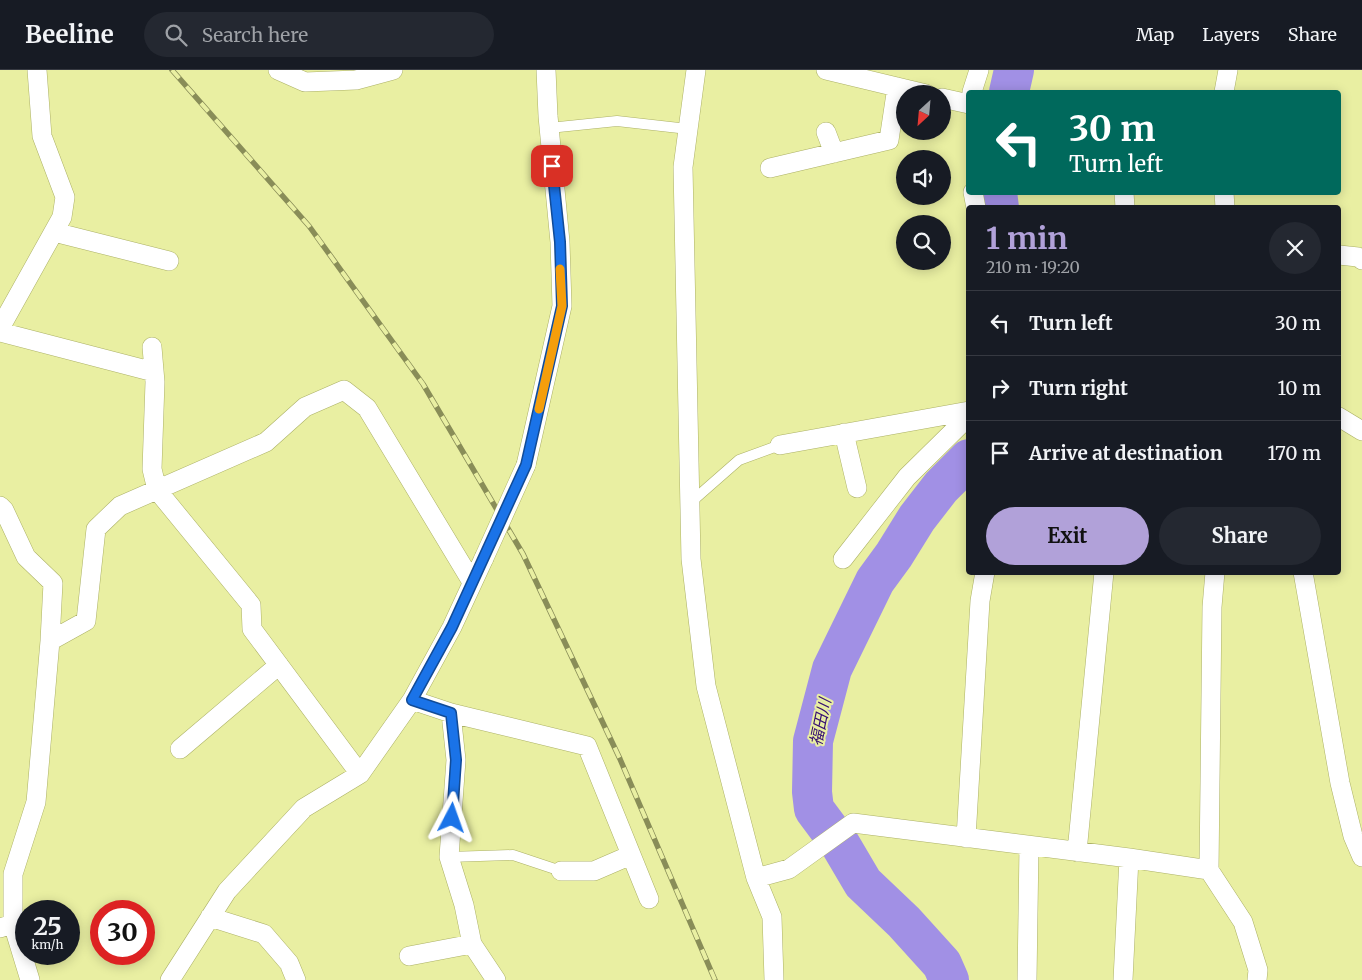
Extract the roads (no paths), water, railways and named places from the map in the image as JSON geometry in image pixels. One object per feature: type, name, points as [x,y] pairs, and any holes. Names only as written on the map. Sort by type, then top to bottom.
[{"type":"street","points":[[37,70],[42,136],[65,197],[62,217],[0,330],[154,372]]},
{"type":"street","points":[[278,70],[305,82],[311,76],[356,80],[393,70]]},
{"type":"street","points":[[170,980],[226,891],[304,808],[360,774],[412,700],[452,627],[526,465],[562,306],[560,242],[549,128],[546,70]]},
{"type":"street","points":[[696,70],[683,167],[691,559],[706,686],[756,878],[772,917],[774,980]]},
{"type":"street","points":[[770,168],[889,140],[896,87],[826,70]]},
{"type":"street","points":[[973,90],[979,70]]},
{"type":"street","points":[[1224,90],[1228,70]]},
{"type":"street","points":[[951,100],[966,102]]},
{"type":"street","points":[[826,132],[834,153]]},
{"type":"street","points":[[54,232],[169,261]]},
{"type":"street","points":[[1341,256],[1358,257],[1362,260]]},
{"type":"street","points":[[152,348],[154,372],[152,469],[157,490],[251,605],[252,629],[360,774]]},
{"type":"street","points":[[50,641],[86,621],[96,529],[120,506],[266,442],[305,407],[344,390],[367,408],[472,582]]},
{"type":"street","points":[[780,445],[966,412]]},
{"type":"street","points":[[843,559],[907,477],[966,419]]},
{"type":"street","points":[[1341,419],[1362,431]]},
{"type":"street","points":[[844,434],[857,488]]},
{"type":"street","points":[[0,506],[4,510],[26,557],[53,583],[36,802],[13,874],[7,926],[30,980]]},
{"type":"street","points":[[966,838],[980,601],[984,575]]},
{"type":"street","points":[[1077,852],[1104,575]]},
{"type":"street","points":[[1215,575],[1212,607],[1209,870],[1243,922],[1258,970],[1257,980]]},
{"type":"street","points":[[1304,575],[1340,783],[1353,836],[1362,857]]},
{"type":"street","points":[[180,749],[279,665]]},
{"type":"street","points":[[412,700],[451,713],[587,746],[649,899]]},
{"type":"street","points":[[451,713],[456,760],[449,857],[464,905],[472,944],[496,980]]},
{"type":"street","points":[[756,878],[789,869],[853,823],[1209,870]]},
{"type":"street","points":[[1027,980],[1029,846]]},
{"type":"street","points":[[561,872],[594,871],[631,855]]},
{"type":"street","points":[[1123,980],[1129,858]]},
{"type":"street","points":[[210,917],[264,934],[289,963],[296,980]]},
{"type":"street","points":[[409,956],[472,944]]},
{"type":"lane","points":[[549,128],[617,121],[688,129]]},
{"type":"lane","points":[[690,502],[739,460],[780,445]]},
{"type":"lane","points":[[449,857],[513,855],[561,872]]},
{"type":"waterway","name":"福田川","points":[[1009,90],[1014,70]]},
{"type":"waterway","name":"福田川","points":[[997,195],[999,205]]},
{"type":"waterway","name":"福田川","points":[[949,980],[942,964],[904,922],[863,883],[840,844],[814,809],[812,792],[813,741],[832,669],[875,581],[917,518],[941,487],[966,462]]},
{"type":"railway","points":[[172,70],[309,226],[423,384],[523,554],[620,759],[715,980]]}]
